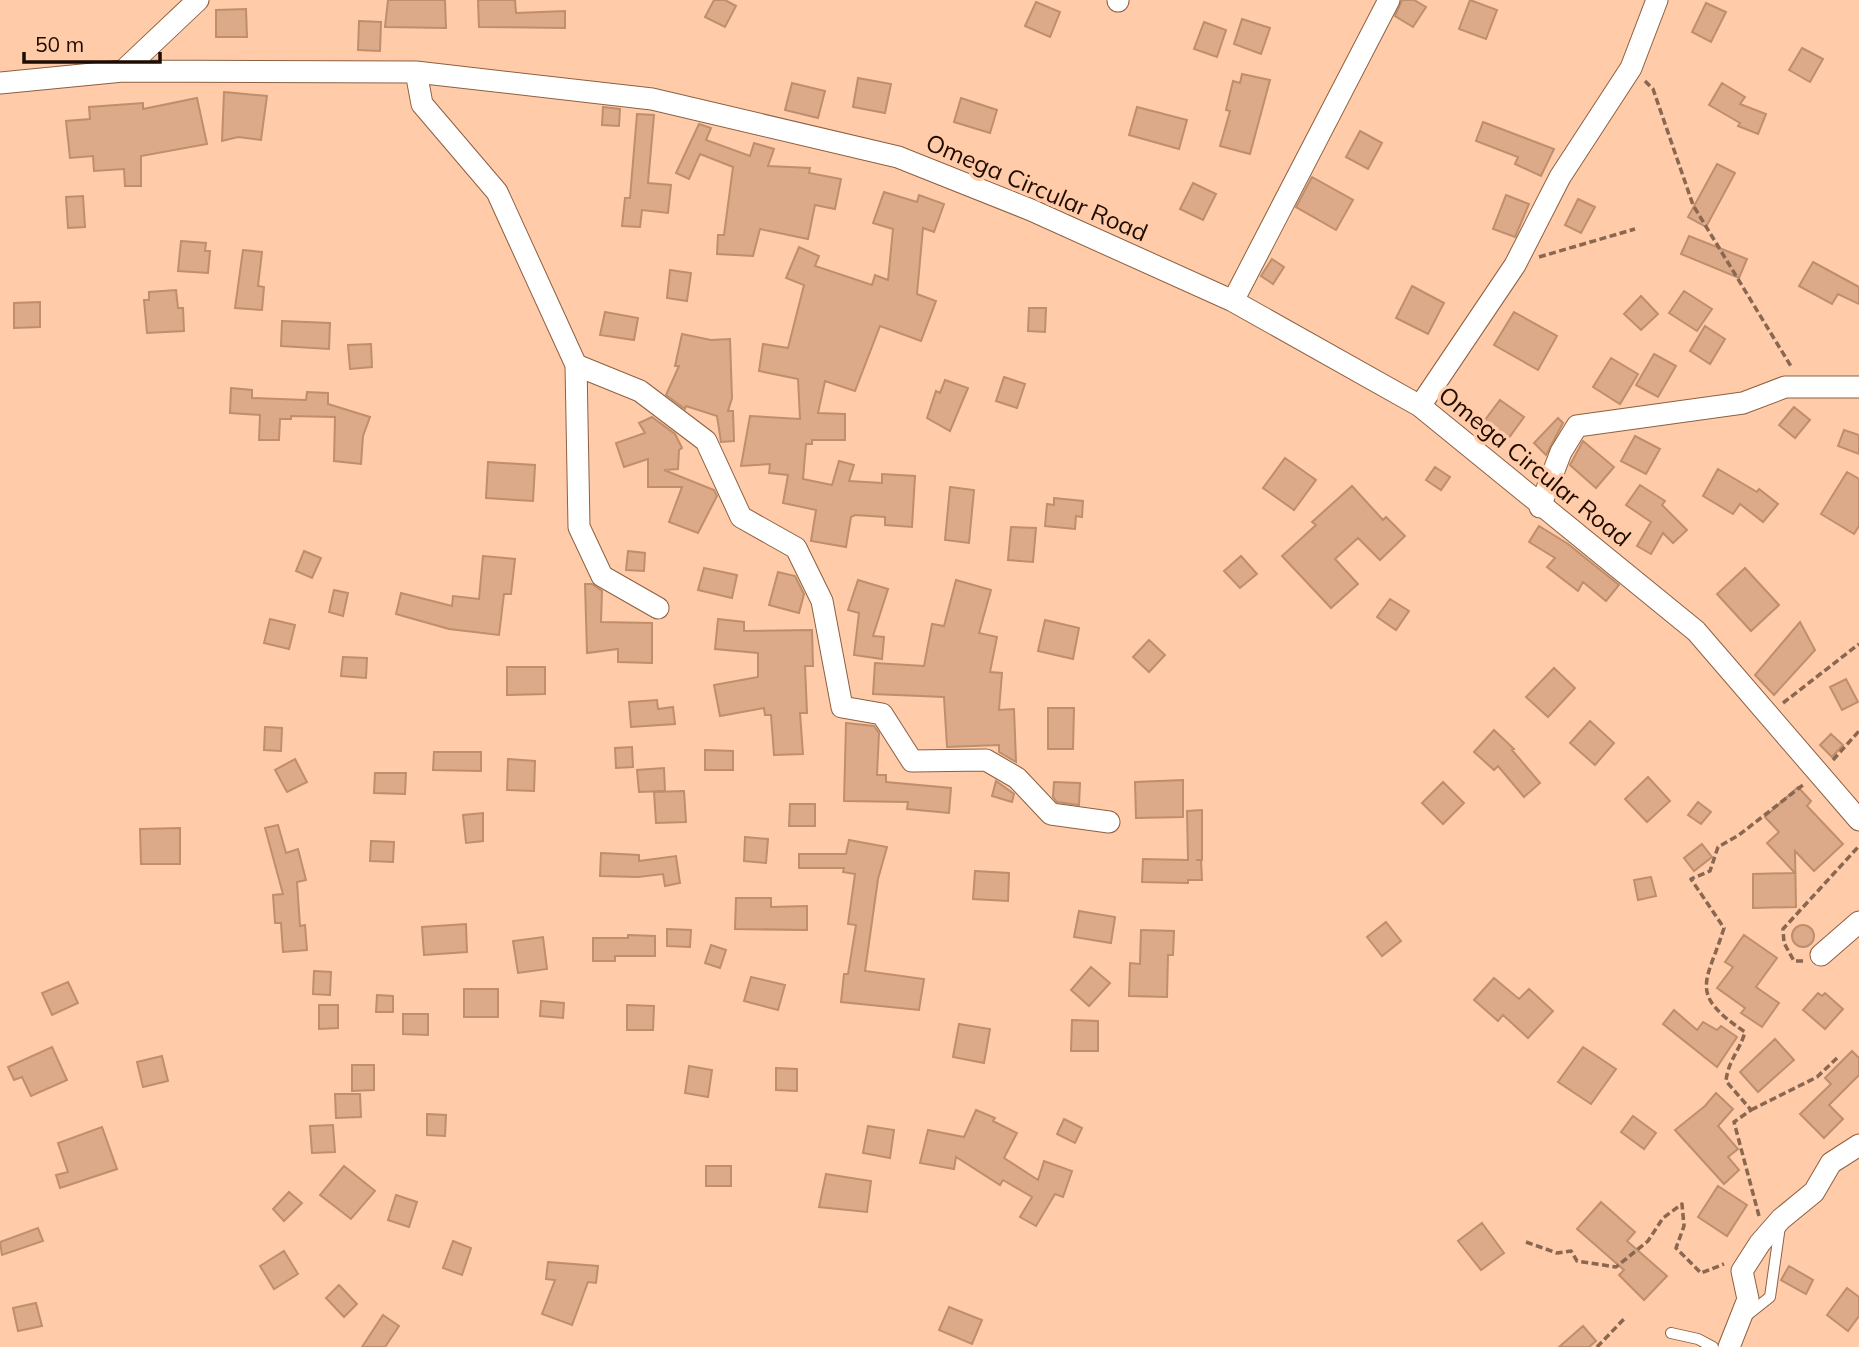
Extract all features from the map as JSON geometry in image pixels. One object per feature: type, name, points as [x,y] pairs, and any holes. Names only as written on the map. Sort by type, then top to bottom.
[{"type":"street","points":[[123,71],[198,0]]},
{"type":"street","points":[[1233,301],[1389,0]]},
{"type":"street","points":[[1420,406],[1515,265],[1560,177],[1631,68],[1657,0]]},
{"type":"street","name":"Omega Circular Road","points":[[0,83],[123,71],[416,72],[652,99],[898,157],[1031,210],[1233,301],[1420,406],[1540,507],[1696,631],[1859,820]]},
{"type":"street","points":[[416,72],[422,104],[497,192],[576,365],[579,527],[602,576],[657,608]]},
{"type":"street","points":[[576,365],[640,391],[706,441],[741,517],[796,548],[822,601],[842,707],[882,714],[912,761],[986,760],[1017,778],[1051,814],[1110,822]]},
{"type":"street","points":[[1540,507],[1561,452],[1577,426],[1743,404],[1785,387],[1802,384],[1859,387]]},
{"type":"street","points":[[1821,955],[1859,922]]},
{"type":"street","points":[[1729,1347],[1748,1299],[1742,1271],[1781,1219],[1814,1192],[1831,1163],[1859,1144]]},
{"type":"lane","points":[[1738,1322],[1770,1297],[1781,1219]]},
{"type":"lane","points":[[1671,1333],[1698,1339],[1713,1347]]},
{"type":"path","points":[[1631,68],[1653,89],[1693,205],[1802,384]]},
{"type":"path","points":[[1515,265],[1634,229]]},
{"type":"path","points":[[1767,713],[1802,691],[1859,644]]},
{"type":"path","points":[[1751,1110],[1726,1081],[1728,1064],[1742,1045],[1745,1032],[1723,1017],[1707,999],[1705,985],[1724,928],[1691,879],[1710,870],[1718,847],[1739,835],[1821,773],[1859,731]]},
{"type":"path","points":[[1821,955],[1804,961],[1794,961],[1784,943],[1783,929],[1859,846]]},
{"type":"path","points":[[1765,1238],[1734,1122],[1751,1110],[1817,1077],[1837,1058]]},
{"type":"path","points":[[1526,1242],[1557,1253],[1571,1251],[1577,1261],[1616,1267],[1648,1241],[1662,1218],[1682,1204],[1684,1226],[1676,1248],[1701,1273]]},
{"type":"path","points":[[1597,1347],[1625,1318]]},
{"type":"building","points":[[388,0],[445,0],[446,28],[385,27]]},
{"type":"building","points":[[478,0],[515,0],[516,13],[565,11],[565,28],[479,27]]},
{"type":"building","points":[[714,0],[725,0],[736,6],[725,27],[705,17]]},
{"type":"building","points":[[1402,0],[1414,0],[1426,7],[1413,27],[1395,16]]},
{"type":"building","points":[[1470,0],[1497,10],[1486,39],[1459,29]]},
{"type":"building","points":[[1036,2],[1060,12],[1050,37],[1025,26]]},
{"type":"building","points":[[1706,3],[1726,12],[1711,42],[1692,32]]},
{"type":"building","points":[[246,9],[247,37],[216,37],[216,10]]},
{"type":"building","points":[[1242,19],[1270,28],[1261,54],[1234,44]]},
{"type":"building","points":[[359,21],[381,22],[380,51],[358,50]]},
{"type":"building","points":[[1204,22],[1226,30],[1217,57],[1194,49]]},
{"type":"building","points":[[1802,48],[1823,59],[1810,82],[1789,70]]},
{"type":"building","points":[[1242,74],[1270,80],[1250,154],[1220,146],[1230,111],[1226,110],[1233,81],[1240,83]]},
{"type":"building","points":[[858,78],[891,84],[885,113],[853,107]]},
{"type":"building","points":[[792,83],[825,91],[818,118],[785,110]]},
{"type":"building","points":[[1722,83],[1745,97],[1740,104],[1766,114],[1758,134],[1738,126],[1740,123],[1709,105]]},
{"type":"building","points":[[224,92],[267,96],[261,140],[238,137],[222,141]]},
{"type":"building","points":[[197,98],[207,144],[141,156],[141,186],[125,186],[124,169],[94,171],[93,156],[70,158],[66,121],[90,119],[89,107],[143,103],[143,109]]},
{"type":"building","points":[[961,98],[997,110],[990,133],[954,122]]},
{"type":"building","points":[[603,107],[620,109],[619,126],[602,125]]},
{"type":"building","points":[[1137,107],[1187,120],[1179,149],[1129,135]]},
{"type":"building","points":[[637,114],[654,115],[648,183],[671,185],[668,213],[642,210],[640,227],[622,226],[625,198],[630,198]]},
{"type":"building","points":[[1483,122],[1554,149],[1541,176],[1515,164],[1518,157],[1476,141]]},
{"type":"building","points":[[699,124],[711,128],[706,140],[750,156],[754,143],[774,149],[768,166],[810,168],[809,173],[841,179],[835,209],[815,205],[808,239],[760,229],[753,256],[717,254],[718,235],[724,235],[733,167],[700,154],[689,179],[676,173]]},
{"type":"building","points":[[1360,131],[1382,143],[1368,169],[1346,157]]},
{"type":"building","points":[[1717,164],[1735,173],[1706,227],[1688,217]]},
{"type":"building","points":[[1312,177],[1353,200],[1336,230],[1296,207]]},
{"type":"building","points":[[1193,183],[1216,194],[1203,220],[1180,209]]},
{"type":"building","points":[[884,192],[917,202],[919,195],[944,204],[934,232],[923,228],[917,294],[936,301],[921,341],[880,326],[855,391],[825,381],[818,413],[845,414],[845,440],[812,440],[812,444],[806,444],[803,479],[832,485],[839,461],[854,465],[849,481],[882,483],[882,474],[915,476],[912,527],[885,525],[885,517],[855,515],[851,517],[846,547],[811,541],[816,510],[783,503],[788,475],[769,473],[770,464],[741,466],[750,416],[800,419],[798,379],[759,371],[763,344],[788,348],[804,285],[786,278],[799,247],[819,256],[815,266],[872,285],[875,275],[888,280],[893,229],[873,223]]},
{"type":"building","points":[[1506,195],[1529,204],[1515,237],[1493,229]]},
{"type":"building","points":[[83,196],[85,227],[68,228],[66,197]]},
{"type":"building","points":[[1578,199],[1595,207],[1581,233],[1565,225]]},
{"type":"building","points":[[1689,236],[1747,259],[1739,278],[1681,254]]},
{"type":"building","points":[[181,241],[206,243],[205,251],[210,251],[208,273],[178,271]]},
{"type":"building","points":[[243,250],[262,252],[258,286],[264,287],[262,310],[235,308]]},
{"type":"building","points":[[1272,259],[1284,267],[1273,284],[1261,276]]},
{"type":"building","points":[[1813,262],[1859,287],[1859,304],[1838,294],[1832,304],[1799,286]]},
{"type":"building","points":[[670,270],[691,273],[687,301],[667,298]]},
{"type":"building","points":[[1412,286],[1444,303],[1428,334],[1396,318]]},
{"type":"building","points":[[176,290],[178,308],[183,308],[184,331],[147,333],[144,300],[149,300],[149,292]]},
{"type":"building","points":[[1684,291],[1712,309],[1697,331],[1669,313]]},
{"type":"building","points":[[1641,296],[1658,314],[1641,330],[1624,314]]},
{"type":"building","points":[[40,302],[40,327],[14,328],[14,303]]},
{"type":"building","points":[[1029,308],[1046,308],[1045,332],[1028,331]]},
{"type":"building","points":[[605,312],[638,318],[634,340],[600,335]]},
{"type":"building","points":[[1514,312],[1557,336],[1538,370],[1494,345]]},
{"type":"building","points":[[282,321],[330,323],[329,349],[281,346]]},
{"type":"building","points":[[1705,326],[1725,339],[1710,364],[1690,351]]},
{"type":"building","points":[[682,334],[711,340],[730,339],[732,398],[728,411],[733,411],[734,441],[721,442],[717,416],[686,406],[685,409],[666,395],[679,366],[675,366]]},
{"type":"building","points":[[371,344],[372,367],[350,369],[348,345]]},
{"type":"building","points":[[1654,354],[1676,366],[1658,397],[1636,385]]},
{"type":"building","points":[[1611,358],[1638,374],[1620,404],[1593,387]]},
{"type":"building","points":[[1004,377],[1025,384],[1017,408],[996,401]]},
{"type":"building","points":[[945,380],[968,388],[950,431],[927,418],[936,391],[940,393]]},
{"type":"building","points":[[231,388],[252,390],[252,398],[306,400],[307,392],[328,393],[328,404],[370,417],[363,436],[361,464],[334,461],[335,417],[291,416],[291,419],[280,419],[279,440],[259,440],[260,415],[230,413]]},
{"type":"building","points":[[1500,400],[1524,417],[1503,446],[1479,428]]},
{"type":"building","points":[[1794,407],[1810,420],[1795,438],[1779,425]]},
{"type":"building","points":[[652,417],[675,434],[682,448],[679,450],[678,469],[664,470],[714,490],[717,496],[698,533],[669,522],[682,487],[648,487],[648,459],[624,467],[616,443],[645,433],[639,423]]},
{"type":"building","points":[[1558,418],[1563,423],[1546,455],[1534,443]]},
{"type":"building","points":[[1844,430],[1859,435],[1859,454],[1838,446]]},
{"type":"building","points":[[1635,436],[1660,449],[1646,474],[1621,461]]},
{"type":"building","points":[[1583,441],[1614,467],[1596,488],[1570,465]]},
{"type":"building","points":[[1285,458],[1316,480],[1294,510],[1263,488]]},
{"type":"building","points":[[488,462],[535,465],[533,501],[486,498]]},
{"type":"building","points":[[1435,467],[1450,477],[1441,490],[1426,480]]},
{"type":"building","points":[[1718,469],[1757,492],[1759,489],[1778,504],[1763,522],[1740,504],[1733,514],[1703,496]]},
{"type":"building","points":[[1847,472],[1859,479],[1859,526],[1854,534],[1821,514]]},
{"type":"building","points":[[1640,485],[1665,501],[1662,505],[1687,530],[1673,543],[1663,533],[1651,554],[1637,546],[1651,522],[1626,505]]},
{"type":"building","points":[[1352,486],[1383,520],[1386,517],[1405,536],[1380,560],[1358,538],[1335,559],[1358,584],[1331,608],[1282,556],[1316,525],[1312,522]]},
{"type":"building","points":[[950,487],[974,490],[969,543],[945,540]]},
{"type":"building","points":[[1054,498],[1083,501],[1082,517],[1076,516],[1075,529],[1045,526],[1047,504],[1054,505]]},
{"type":"building","points":[[1539,526],[1568,544],[1619,585],[1606,601],[1583,582],[1578,591],[1547,567],[1555,558],[1529,542]]},
{"type":"building","points":[[1011,527],[1036,528],[1033,562],[1008,560]]},
{"type":"building","points":[[304,551],[321,558],[312,578],[296,571]]},
{"type":"building","points":[[628,551],[645,553],[644,571],[626,570]]},
{"type":"building","points":[[483,556],[515,559],[511,594],[504,594],[499,635],[449,629],[396,614],[401,593],[452,606],[453,596],[479,599]]},
{"type":"building","points":[[1241,556],[1257,574],[1240,588],[1224,571]]},
{"type":"building","points":[[704,568],[737,575],[732,598],[698,590]]},
{"type":"building","points":[[1745,568],[1779,605],[1751,631],[1717,594]]},
{"type":"building","points":[[778,572],[795,576],[804,594],[799,613],[769,605]]},
{"type":"building","points":[[858,580],[888,589],[873,636],[884,637],[882,659],[854,655],[859,613],[848,610]]},
{"type":"building","points":[[956,580],[991,590],[979,633],[997,637],[990,672],[1002,673],[999,710],[1014,709],[1016,762],[999,752],[999,745],[947,747],[944,697],[873,694],[875,663],[924,666],[932,624],[944,626]]},
{"type":"building","points":[[585,584],[592,584],[602,591],[601,622],[652,623],[652,663],[618,662],[618,649],[587,653]]},
{"type":"building","points":[[334,590],[348,593],[343,616],[329,612]]},
{"type":"building","points":[[1390,599],[1409,611],[1396,630],[1377,617]]},
{"type":"building","points":[[270,619],[295,625],[289,649],[264,643]]},
{"type":"building","points":[[718,619],[744,622],[744,631],[812,630],[813,666],[805,666],[807,713],[800,713],[803,754],[774,755],[771,715],[765,715],[764,708],[720,716],[714,685],[758,677],[758,653],[715,649]]},
{"type":"building","points":[[1045,620],[1079,628],[1073,659],[1038,651]]},
{"type":"building","points":[[1800,622],[1815,650],[1774,695],[1755,675]]},
{"type":"building","points":[[1149,640],[1165,655],[1149,672],[1133,657]]},
{"type":"building","points":[[343,657],[367,658],[366,678],[341,676]]},
{"type":"building","points":[[507,667],[545,667],[545,694],[507,695]]},
{"type":"building","points":[[1554,668],[1575,688],[1548,717],[1526,697]]},
{"type":"building","points":[[1846,679],[1858,702],[1842,710],[1830,687]]},
{"type":"building","points":[[657,700],[658,709],[673,707],[675,724],[631,727],[629,702]]},
{"type":"building","points":[[1048,708],[1074,708],[1073,749],[1048,749]]},
{"type":"building","points":[[1590,721],[1614,743],[1595,765],[1570,743]]},
{"type":"building","points":[[846,723],[874,726],[879,733],[877,775],[886,775],[886,782],[951,788],[949,813],[907,809],[908,802],[844,801]]},
{"type":"building","points":[[265,727],[282,728],[281,751],[264,750]]},
{"type":"building","points":[[1494,730],[1514,749],[1512,750],[1540,783],[1524,797],[1498,766],[1494,770],[1474,752]]},
{"type":"building","points":[[1831,734],[1843,745],[1832,757],[1820,745]]},
{"type":"building","points":[[632,747],[633,767],[616,768],[615,748]]},
{"type":"building","points":[[705,750],[733,751],[733,770],[705,770]]},
{"type":"building","points":[[434,752],[481,752],[481,771],[433,770]]},
{"type":"building","points":[[295,759],[307,782],[287,792],[275,770]]},
{"type":"building","points":[[508,759],[535,761],[534,791],[507,790]]},
{"type":"building","points":[[664,768],[665,791],[639,792],[637,770]]},
{"type":"building","points":[[375,773],[406,773],[405,794],[374,793]]},
{"type":"building","points":[[1648,777],[1670,801],[1647,822],[1625,799]]},
{"type":"building","points":[[1183,780],[1183,817],[1136,818],[1135,782]]},
{"type":"building","points":[[996,781],[1014,794],[1012,802],[992,796]]},
{"type":"building","points":[[1054,782],[1080,783],[1079,805],[1057,802],[1053,797]]},
{"type":"building","points":[[1443,782],[1464,803],[1443,824],[1422,803]]},
{"type":"building","points":[[1798,787],[1811,801],[1807,806],[1843,844],[1814,871],[1795,851],[1796,907],[1753,908],[1753,874],[1795,873],[1767,843],[1779,832],[1765,817]]},
{"type":"building","points":[[684,791],[686,822],[656,823],[654,792]]},
{"type":"building","points":[[1698,802],[1711,812],[1701,824],[1688,815]]},
{"type":"building","points":[[790,804],[815,804],[815,826],[789,826]]},
{"type":"building","points":[[1202,810],[1202,880],[1188,880],[1188,883],[1142,882],[1143,859],[1188,860],[1187,811]]},
{"type":"building","points":[[483,813],[483,841],[466,843],[463,815]]},
{"type":"building","points":[[278,825],[286,853],[298,849],[306,880],[297,882],[300,926],[305,925],[307,950],[283,952],[281,923],[275,923],[273,895],[283,894],[265,828]]},
{"type":"building","points":[[180,828],[180,864],[141,864],[140,829]]},
{"type":"building","points":[[745,837],[768,839],[766,863],[744,861]]},
{"type":"building","points":[[849,840],[887,847],[878,879],[865,971],[924,979],[919,1010],[841,1002],[844,974],[848,974],[856,925],[848,924],[855,874],[843,872],[844,868],[799,868],[799,854],[846,854]]},
{"type":"building","points":[[371,841],[394,842],[393,862],[370,861]]},
{"type":"building","points":[[1702,844],[1712,857],[1694,871],[1684,858]]},
{"type":"building","points":[[601,853],[639,855],[639,861],[676,856],[680,883],[665,886],[663,874],[638,877],[600,876]]},
{"type":"building","points":[[975,871],[1009,873],[1008,901],[973,899]]},
{"type":"building","points":[[1651,877],[1656,896],[1638,900],[1634,880]]},
{"type":"building","points":[[736,898],[771,898],[771,907],[807,906],[807,930],[735,929]]},
{"type":"building","points":[[1079,911],[1115,917],[1111,943],[1074,937]]},
{"type":"building","points":[[1386,922],[1401,941],[1382,956],[1367,937]]},
{"type":"building","points":[[466,924],[467,952],[424,955],[422,927]]},
{"type":"building","points":[[1803,925],[1811,928],[1814,936],[1811,944],[1803,947],[1795,944],[1792,936],[1795,928]]},
{"type":"building","points":[[667,929],[691,930],[690,947],[667,946]]},
{"type":"building","points":[[1141,930],[1174,931],[1173,955],[1168,955],[1167,997],[1129,996],[1130,963],[1140,964]]},
{"type":"building","points":[[628,935],[655,936],[655,956],[615,956],[615,961],[593,961],[593,938],[628,938]]},
{"type":"building","points":[[1744,935],[1777,958],[1756,987],[1779,1003],[1762,1027],[1741,1013],[1745,1008],[1717,988],[1733,967],[1725,962]]},
{"type":"building","points":[[543,937],[547,969],[518,973],[513,941]]},
{"type":"building","points":[[711,945],[726,950],[720,968],[705,963]]},
{"type":"building","points":[[1091,967],[1110,983],[1089,1006],[1071,990]]},
{"type":"building","points":[[314,971],[331,972],[330,995],[313,994]]},
{"type":"building","points":[[751,977],[785,985],[778,1010],[744,1001]]},
{"type":"building","points":[[1494,978],[1519,999],[1529,989],[1553,1011],[1528,1038],[1503,1015],[1498,1021],[1474,1000]]},
{"type":"building","points":[[68,982],[78,1003],[52,1015],[42,993]]},
{"type":"building","points":[[464,989],[498,989],[498,1017],[464,1017]]},
{"type":"building","points":[[1818,993],[1822,996],[1825,993],[1843,1009],[1825,1029],[1803,1010]]},
{"type":"building","points":[[377,995],[393,996],[393,1012],[376,1012]]},
{"type":"building","points":[[541,1001],[564,1003],[563,1018],[540,1016]]},
{"type":"building","points":[[319,1005],[338,1005],[338,1028],[319,1029]]},
{"type":"building","points":[[627,1005],[654,1006],[653,1030],[627,1030]]},
{"type":"building","points":[[1674,1010],[1697,1030],[1703,1022],[1717,1030],[1721,1026],[1737,1037],[1717,1067],[1663,1024]]},
{"type":"building","points":[[403,1014],[428,1014],[428,1035],[403,1034]]},
{"type":"building","points":[[1072,1020],[1098,1021],[1098,1051],[1071,1051]]},
{"type":"building","points":[[959,1024],[990,1029],[984,1063],[953,1057]]},
{"type":"building","points":[[1775,1039],[1794,1060],[1758,1092],[1740,1072]]},
{"type":"building","points":[[52,1047],[67,1080],[31,1096],[22,1077],[14,1080],[8,1067]]},
{"type":"building","points":[[1583,1047],[1616,1069],[1591,1104],[1558,1082]]},
{"type":"building","points":[[1852,1051],[1859,1058],[1859,1075],[1829,1105],[1843,1119],[1824,1138],[1800,1114],[1831,1084],[1825,1078]]},
{"type":"building","points":[[162,1056],[168,1081],[143,1087],[137,1062]]},
{"type":"building","points":[[352,1065],[374,1065],[374,1090],[352,1091]]},
{"type":"building","points":[[689,1066],[712,1070],[708,1097],[685,1093]]},
{"type":"building","points":[[776,1068],[797,1069],[797,1091],[776,1090]]},
{"type":"building","points":[[1716,1093],[1733,1109],[1718,1126],[1738,1149],[1728,1157],[1739,1170],[1724,1184],[1675,1130],[1705,1106]]},
{"type":"building","points":[[335,1094],[360,1094],[361,1117],[336,1118]]},
{"type":"building","points":[[976,1110],[995,1118],[993,1121],[1017,1133],[1004,1158],[1038,1180],[1044,1161],[1072,1171],[1063,1197],[1055,1194],[1036,1226],[1020,1217],[1032,1197],[1003,1180],[1000,1185],[956,1157],[954,1169],[920,1163],[928,1130],[964,1137]]},
{"type":"building","points":[[427,1114],[446,1115],[445,1136],[427,1135]]},
{"type":"building","points":[[1633,1116],[1656,1133],[1644,1149],[1621,1132]]},
{"type":"building","points":[[1064,1119],[1082,1128],[1075,1143],[1057,1134]]},
{"type":"building","points":[[333,1125],[335,1152],[312,1153],[310,1126]]},
{"type":"building","points":[[868,1126],[894,1130],[890,1158],[863,1153]]},
{"type":"building","points":[[102,1127],[117,1169],[60,1188],[56,1175],[68,1172],[58,1143]]},
{"type":"building","points":[[344,1166],[375,1191],[351,1219],[320,1195]]},
{"type":"building","points":[[706,1166],[731,1166],[731,1186],[706,1186]]},
{"type":"building","points":[[826,1174],[871,1181],[867,1212],[819,1207]]},
{"type":"building","points":[[1718,1186],[1747,1205],[1727,1236],[1698,1217]]},
{"type":"building","points":[[289,1192],[302,1203],[284,1221],[273,1209]]},
{"type":"building","points":[[396,1195],[417,1202],[409,1227],[388,1220]]},
{"type":"building","points":[[1601,1202],[1635,1232],[1627,1241],[1667,1276],[1644,1300],[1619,1275],[1624,1270],[1577,1229]]},
{"type":"building","points":[[1482,1223],[1504,1253],[1481,1270],[1458,1241]]},
{"type":"building","points":[[38,1228],[43,1241],[2,1255],[0,1242]]},
{"type":"building","points":[[453,1241],[471,1248],[462,1275],[443,1268]]},
{"type":"building","points":[[284,1251],[298,1274],[274,1289],[260,1266]]},
{"type":"building","points":[[548,1262],[598,1266],[596,1283],[588,1282],[572,1325],[542,1314],[555,1280],[546,1279]]},
{"type":"building","points":[[1789,1266],[1813,1280],[1806,1294],[1781,1280]]},
{"type":"building","points":[[339,1285],[357,1304],[344,1317],[326,1298]]},
{"type":"building","points":[[1847,1288],[1859,1297],[1859,1316],[1848,1331],[1827,1315]]},
{"type":"building","points":[[36,1303],[42,1326],[18,1331],[13,1308]]},
{"type":"building","points":[[949,1307],[982,1320],[972,1344],[939,1330]]},
{"type":"building","points":[[383,1315],[399,1326],[385,1347],[362,1347]]},
{"type":"building","points":[[1583,1326],[1596,1341],[1589,1347],[1559,1347]]}]
